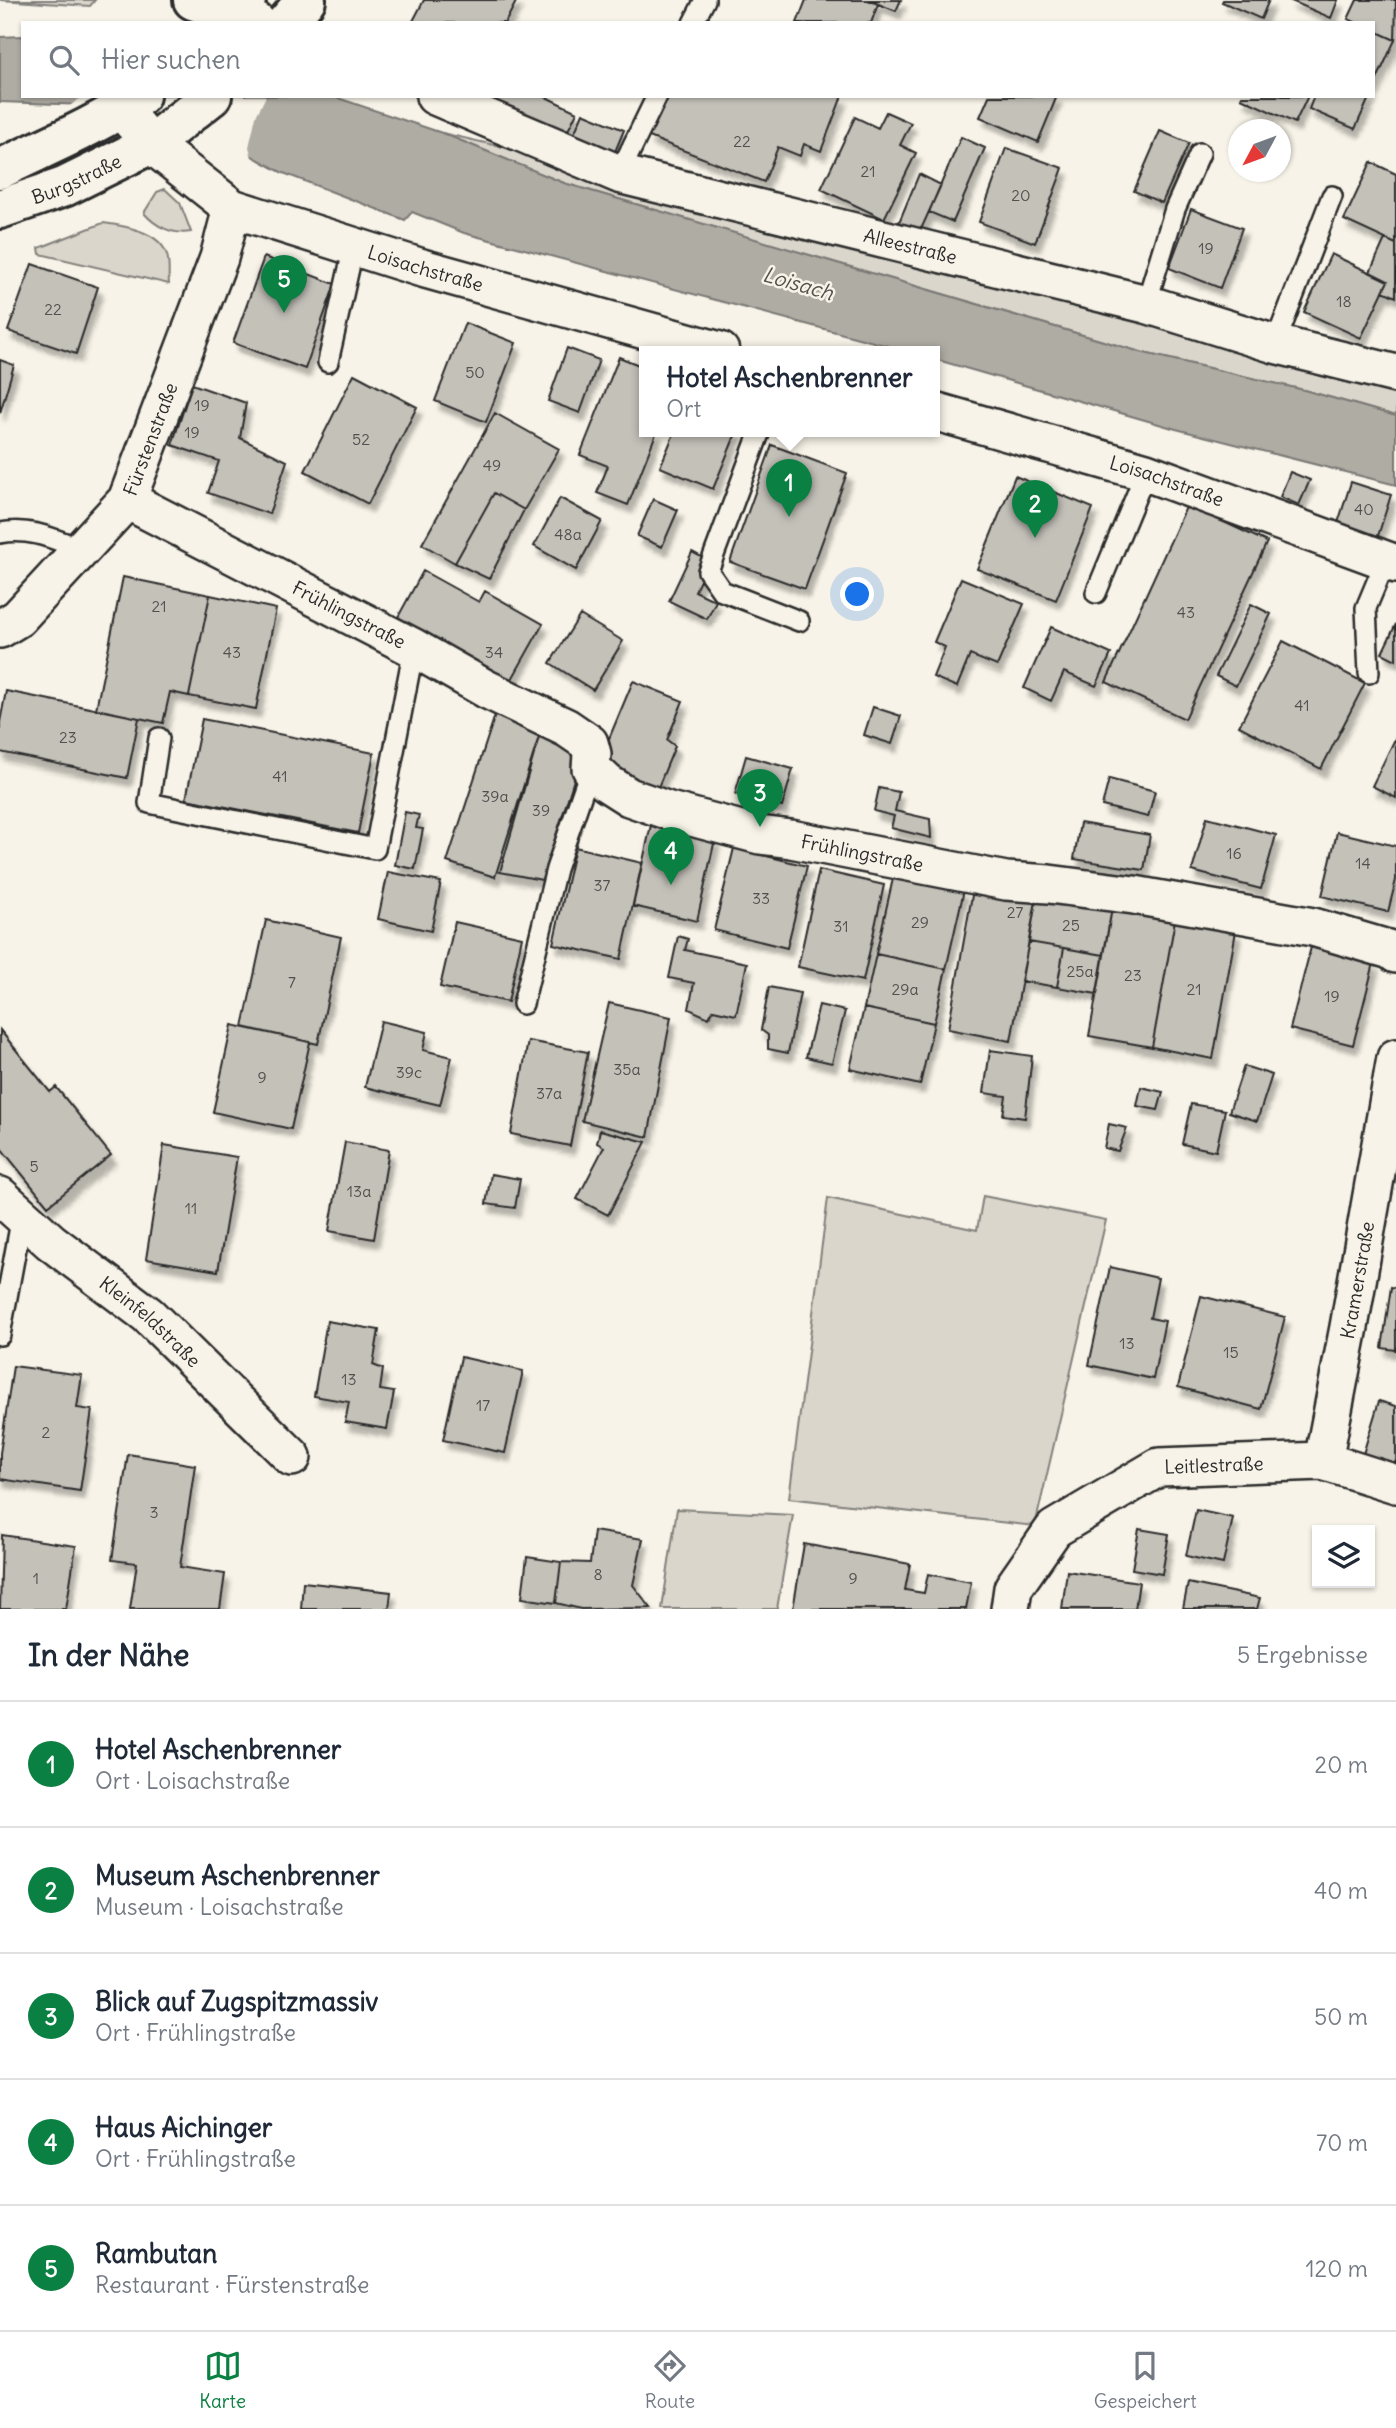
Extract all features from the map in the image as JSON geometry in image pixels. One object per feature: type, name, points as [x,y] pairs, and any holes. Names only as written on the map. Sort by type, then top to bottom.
[{"type":"main road","points":[[193,0],[240,15]]},
{"type":"main road","points":[[288,21],[306,0]]},
{"type":"main road","points":[[151,144],[209,98]]},
{"type":"main road","points":[[0,169],[131,103]]},
{"type":"main road","name":"Burgstraße","points":[[0,209],[64,187],[151,144]]},
{"type":"street","name":"Alleestraße","points":[[440,98],[619,174],[1146,304],[1275,344],[1396,374]]},
{"type":"street","name":"Loisachstraße","points":[[131,103],[151,144],[232,208],[422,268],[702,346]]},
{"type":"street","name":"Fürstenstraße","points":[[0,629],[18,618],[127,500],[219,258],[232,208]]},
{"type":"street","name":"Loisachstraße","points":[[940,413],[1146,472],[1391,562]]},
{"type":"street","name":"Frühlingstraße","points":[[127,500],[414,648],[589,743],[592,754],[591,768],[607,783],[629,797],[669,811],[760,835],[1006,881],[1134,895],[1312,927],[1391,950],[1396,954]]},
{"type":"street","name":"Kramerstraße","points":[[1323,1461],[1396,1058]]},
{"type":"street","name":"Kleinfeldstraße","points":[[11,1206],[51,1242],[148,1315],[292,1457]]},
{"type":"street","name":"Leitlestraße","points":[[1010,1609],[1013,1588],[1054,1529],[1159,1467],[1323,1461],[1396,1484]]},
{"type":"lane","points":[[695,21],[705,0]]},
{"type":"lane","points":[[619,174],[656,98]]},
{"type":"lane","points":[[1146,304],[1175,209],[1200,153]]},
{"type":"lane","points":[[1275,344],[1332,196]]},
{"type":"lane","points":[[328,362],[354,246]]},
{"type":"lane","points":[[758,437],[708,571],[722,592],[799,621]]},
{"type":"lane","points":[[1096,593],[1146,472]]},
{"type":"lane","points":[[0,533],[35,531],[81,549]]},
{"type":"lane","points":[[1369,673],[1366,608],[1391,562]]},
{"type":"lane","points":[[159,738],[149,803],[375,849],[414,648]]},
{"type":"lane","points":[[523,1004],[556,869],[591,768]]},
{"type":"lane","points":[[0,1335],[11,1206]]},
{"type":"shaded area","points":[[0,0],[95,0],[90,6]]},
{"type":"shaded area","points":[[442,133],[542,156],[1396,386],[1396,416],[1304,390],[1144,353],[564,183]]},
{"type":"shaded area","points":[[165,189],[180,203],[191,232],[165,229],[144,213],[157,192]]},
{"type":"shaded area","points":[[103,223],[140,231],[157,240],[167,255],[169,284],[40,254],[39,248]]},
{"type":"shaded area","points":[[983,1196],[1106,1220],[1035,1526],[789,1498],[828,1198],[977,1230]]},
{"type":"shaded area","points":[[677,1509],[793,1515],[777,1609],[662,1609]]},
{"type":"water","name":"Loisach","points":[[21,36],[21,98],[338,98],[442,133],[564,183],[1144,353],[1304,390],[1396,416],[1396,485],[1176,429],[940,361],[940,346],[888,346],[464,233],[412,212],[405,220],[281,172],[201,128],[146,107],[0,102],[0,37]]},
{"type":"pier","points":[[81,98],[265,98],[256,116],[249,147],[253,161],[200,131],[145,111],[68,107]]},
{"type":"building","points":[[424,0],[517,0],[506,21],[413,21]]},
{"type":"building","points":[[806,0],[868,0],[878,4],[872,21],[798,21]]},
{"type":"building","points":[[868,0],[901,0],[896,11]]},
{"type":"building","points":[[1269,0],[1261,19],[1222,2]]},
{"type":"building","points":[[1289,0],[1338,0],[1331,18]]},
{"type":"building","points":[[1357,0],[1396,0],[1395,40],[1375,31],[1375,21],[1348,19]]},
{"type":"building","points":[[1375,31],[1395,40],[1375,84]]},
{"type":"building","points":[[472,98],[548,98],[577,112],[563,141]]},
{"type":"building","points":[[665,98],[841,98],[821,151],[804,144],[800,156],[778,147],[764,182],[649,137]]},
{"type":"building","points":[[988,98],[1056,98],[1038,142],[980,117]]},
{"type":"building","points":[[1241,98],[1307,98],[1295,123]]},
{"type":"building","points":[[1313,98],[1369,98],[1355,129],[1309,109]]},
{"type":"building","points":[[886,112],[911,123],[900,145],[916,153],[884,219],[821,189],[855,117],[878,128]]},
{"type":"building","points":[[583,113],[624,130],[612,159],[571,141]]},
{"type":"building","points":[[1160,131],[1189,143],[1162,203],[1134,191]]},
{"type":"building","points":[[961,137],[985,148],[953,222],[929,212]]},
{"type":"building","points":[[1006,148],[1063,168],[1035,243],[979,222]]},
{"type":"building","points":[[1371,162],[1396,174],[1396,244],[1344,220]]},
{"type":"building","points":[[919,174],[941,185],[918,236],[897,227]]},
{"type":"building","points":[[1191,209],[1242,228],[1220,288],[1169,268]]},
{"type":"building","points":[[1385,239],[1396,244],[1396,297],[1383,291],[1388,281],[1370,272]]},
{"type":"building","points":[[1331,254],[1388,281],[1361,338],[1304,312]]},
{"type":"building","points":[[264,257],[335,284],[305,369],[233,343]]},
{"type":"building","points":[[32,264],[98,287],[76,354],[8,331]]},
{"type":"building","points":[[465,323],[516,343],[486,422],[435,401]]},
{"type":"building","points":[[567,348],[599,360],[580,413],[548,401]]},
{"type":"building","points":[[619,357],[639,365],[639,437],[655,437],[628,505],[597,493],[608,466],[580,455]]},
{"type":"building","points":[[0,360],[14,365],[0,413]]},
{"type":"building","points":[[354,374],[417,407],[368,504],[305,471]]},
{"type":"building","points":[[192,384],[246,403],[240,438],[287,461],[269,514],[208,493],[219,461],[172,445]]},
{"type":"building","points":[[495,413],[559,449],[524,510],[494,493],[455,563],[422,544]]},
{"type":"building","points":[[672,437],[735,437],[713,489],[660,467]]},
{"type":"building","points":[[772,445],[847,473],[805,589],[730,562]]},
{"type":"building","points":[[1290,472],[1310,480],[1299,505],[1280,497]]},
{"type":"building","points":[[1015,476],[1093,508],[1056,600],[977,569]]},
{"type":"building","points":[[1351,482],[1391,495],[1378,536],[1338,523]]},
{"type":"building","points":[[494,493],[524,510],[489,579],[455,563]]},
{"type":"building","points":[[560,498],[602,521],[576,570],[534,546]]},
{"type":"building","points":[[653,499],[678,510],[662,547],[637,536]]},
{"type":"building","points":[[1187,505],[1267,542],[1185,719],[1106,682]]},
{"type":"building","points":[[692,552],[709,561],[695,591],[716,601],[707,619],[669,601]]},
{"type":"building","points":[[423,571],[479,602],[485,591],[543,624],[511,681],[398,617]]},
{"type":"building","points":[[123,577],[210,595],[189,696],[170,692],[163,723],[96,709]]},
{"type":"building","points":[[961,578],[1024,604],[997,666],[970,655],[957,687],[933,677],[945,647],[934,642]]},
{"type":"building","points":[[210,595],[276,609],[256,709],[189,696]]},
{"type":"building","points":[[1251,604],[1271,614],[1236,686],[1216,676]]},
{"type":"building","points":[[580,615],[623,641],[593,690],[550,663]]},
{"type":"building","points":[[1396,624],[1396,660],[1382,653]]},
{"type":"building","points":[[1051,627],[1111,654],[1096,686],[1064,672],[1051,701],[1024,688]]},
{"type":"building","points":[[1283,641],[1365,683],[1321,769],[1239,726]]},
{"type":"building","points":[[633,681],[683,701],[667,740],[675,746],[657,790],[598,765]]},
{"type":"building","points":[[6,691],[139,718],[127,778],[0,752],[0,722]]},
{"type":"building","points":[[873,707],[901,716],[892,744],[864,735]]},
{"type":"building","points":[[496,712],[541,730],[495,877],[447,862]]},
{"type":"building","points":[[202,719],[374,753],[358,833],[186,799]]},
{"type":"building","points":[[541,730],[584,748],[542,880],[500,872]]},
{"type":"building","points":[[1396,737],[1396,798],[1372,786]]},
{"type":"building","points":[[746,756],[793,769],[782,807],[735,794]]},
{"type":"building","points":[[1109,779],[1155,791],[1148,817],[1102,806]]},
{"type":"building","points":[[879,788],[899,792],[895,811],[930,819],[931,838],[891,828],[894,816],[874,811]]},
{"type":"building","points":[[405,812],[419,815],[416,828],[423,829],[415,869],[395,865]]},
{"type":"building","points":[[1207,817],[1276,835],[1261,889],[1192,871]]},
{"type":"building","points":[[1080,823],[1150,835],[1144,870],[1074,859]]},
{"type":"building","points":[[651,825],[715,839],[697,921],[633,906]]},
{"type":"building","points":[[1337,832],[1396,846],[1396,880],[1388,912],[1322,896]]},
{"type":"building","points":[[575,847],[642,863],[621,959],[553,944]]},
{"type":"building","points":[[734,848],[807,866],[787,948],[714,930]]},
{"type":"building","points":[[819,870],[884,885],[863,981],[798,967]]},
{"type":"building","points":[[388,872],[441,882],[431,931],[378,919]]},
{"type":"building","points":[[894,874],[964,890],[946,969],[876,954]]},
{"type":"building","points":[[974,884],[1037,895],[1011,1041],[948,1029]]},
{"type":"building","points":[[1037,895],[1112,908],[1104,955],[1029,942]]},
{"type":"building","points":[[1112,908],[1175,920],[1152,1047],[1089,1036]]},
{"type":"building","points":[[266,920],[341,937],[318,1044],[243,1027]]},
{"type":"building","points":[[1175,920],[1236,931],[1213,1059],[1152,1047]]},
{"type":"building","points":[[455,922],[522,937],[508,1002],[440,987]]},
{"type":"building","points":[[678,936],[688,939],[685,950],[747,963],[736,1015],[713,1010],[709,1018],[689,1009],[694,983],[669,978]]},
{"type":"building","points":[[1029,942],[1064,948],[1057,987],[1021,981]]},
{"type":"building","points":[[1311,947],[1374,963],[1353,1045],[1290,1029]]},
{"type":"building","points":[[1064,948],[1104,955],[1097,994],[1057,987]]},
{"type":"building","points":[[876,954],[946,969],[934,1023],[864,1008]]},
{"type":"building","points":[[769,987],[800,993],[788,1053],[768,1049],[768,1035],[761,1030]]},
{"type":"building","points":[[609,1003],[671,1017],[648,1137],[582,1121]]},
{"type":"building","points":[[819,1005],[845,1011],[832,1063],[806,1057]]},
{"type":"building","points":[[864,1008],[934,1023],[920,1085],[850,1069]]},
{"type":"building","points":[[381,1021],[427,1032],[423,1050],[452,1057],[440,1105],[365,1087]]},
{"type":"building","points":[[232,1025],[310,1042],[291,1129],[213,1112]]},
{"type":"building","points":[[0,1030],[50,1092],[56,1087],[111,1155],[48,1206],[0,1147]]},
{"type":"building","points":[[528,1041],[588,1052],[570,1146],[511,1134]]},
{"type":"building","points":[[990,1050],[1032,1056],[1025,1118],[1003,1115],[1006,1096],[984,1093]]},
{"type":"building","points":[[1244,1066],[1272,1075],[1257,1121],[1229,1112]]},
{"type":"building","points":[[1141,1087],[1163,1092],[1158,1110],[1137,1106]]},
{"type":"building","points":[[1191,1104],[1225,1110],[1216,1151],[1182,1144]]},
{"type":"building","points":[[1109,1124],[1127,1128],[1118,1151],[1104,1148]]},
{"type":"building","points":[[600,1130],[646,1142],[608,1215],[577,1199],[604,1147],[597,1143]]},
{"type":"building","points":[[345,1142],[389,1150],[374,1239],[329,1231]]},
{"type":"building","points":[[164,1145],[237,1157],[218,1271],[146,1259]]},
{"type":"building","points":[[491,1174],[520,1179],[515,1208],[486,1204]]},
{"type":"building","points":[[1110,1267],[1158,1278],[1150,1318],[1165,1321],[1153,1379],[1089,1365]]},
{"type":"building","points":[[1391,1287],[1396,1288],[1396,1350],[1382,1348]]},
{"type":"building","points":[[1201,1296],[1285,1317],[1261,1409],[1178,1387]]},
{"type":"building","points":[[327,1321],[379,1330],[373,1365],[383,1369],[380,1390],[394,1392],[387,1429],[345,1422],[349,1402],[314,1396]]},
{"type":"building","points":[[461,1357],[523,1371],[505,1453],[443,1440]]},
{"type":"building","points":[[13,1366],[82,1375],[77,1408],[92,1410],[80,1491],[0,1479],[0,1453]]},
{"type":"building","points":[[1379,1401],[1396,1406],[1396,1463],[1363,1454]]},
{"type":"building","points":[[128,1454],[195,1465],[180,1567],[225,1574],[220,1609],[130,1609],[137,1563],[112,1560]]},
{"type":"building","points":[[1196,1510],[1233,1518],[1223,1564],[1186,1556]]},
{"type":"building","points":[[1139,1529],[1169,1534],[1162,1574],[1132,1569]]},
{"type":"building","points":[[594,1531],[643,1539],[633,1585],[651,1608],[581,1609],[556,1603],[561,1562],[590,1563]]},
{"type":"building","points":[[2,1535],[76,1546],[66,1609],[0,1609]]},
{"type":"building","points":[[804,1544],[910,1564],[905,1590],[924,1593],[928,1574],[971,1582],[966,1609],[793,1609]]},
{"type":"building","points":[[527,1557],[561,1562],[556,1603],[522,1598]]},
{"type":"building","points":[[1067,1571],[1139,1582],[1135,1609],[1062,1609]]},
{"type":"building","points":[[303,1582],[391,1592],[389,1609],[301,1609]]},
{"type":"building","points":[[1188,1583],[1260,1598],[1257,1609],[1183,1609]]},
{"type":"place","name":"Rambutan","points":[[284,313]]},
{"type":"place","name":"Hotel Aschenbrenner","points":[[789,517]]},
{"type":"place","name":"Museum Aschenbrenner","points":[[1035,538]]},
{"type":"place","name":"Blick auf Zugspitzmassiv","points":[[760,827]]},
{"type":"place","name":"Haus Aichinger","points":[[671,885]]}]
